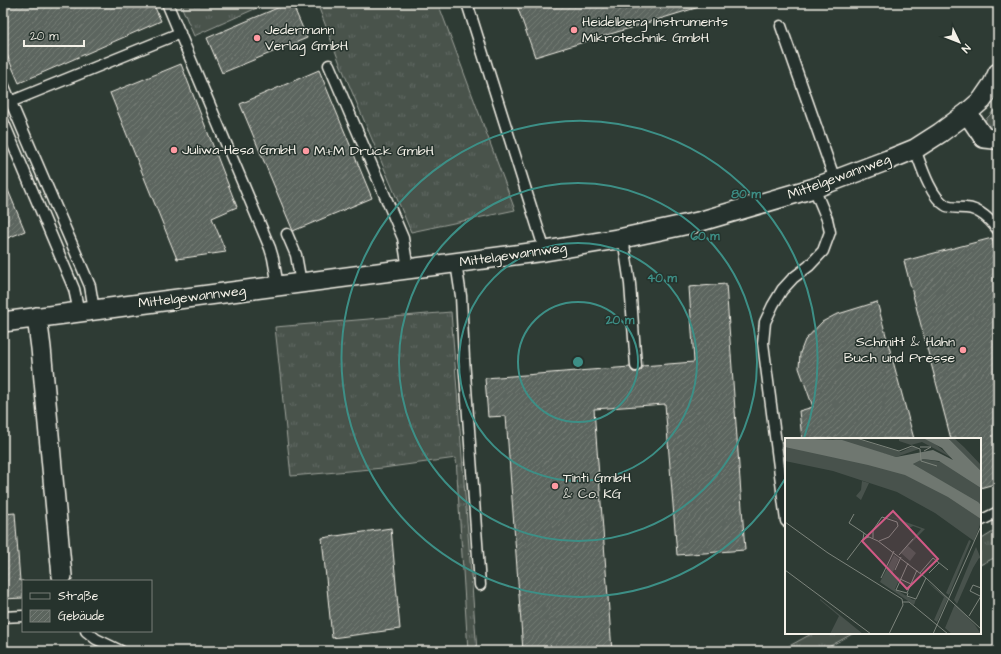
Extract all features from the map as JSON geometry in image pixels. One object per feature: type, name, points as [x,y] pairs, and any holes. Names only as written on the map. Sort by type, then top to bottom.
[{"type":"street","name":"Mittelgewannweg","points":[[3,322],[545,252],[623,238],[698,222],[814,188],[915,149],[940,133],[982,100],[993,84],[998,73]]},
{"type":"street","points":[[967,113],[984,138],[998,138]]},
{"type":"street","points":[[37,317],[63,579]]},
{"type":"lane","points":[[168,3],[270,248],[278,286]]},
{"type":"lane","points":[[467,3],[545,252]]},
{"type":"lane","points":[[781,26],[835,180]]},
{"type":"lane","points":[[10,102],[180,32]]},
{"type":"lane","points":[[329,66],[403,238],[408,269]]},
{"type":"lane","points":[[3,84],[90,286],[86,311]]},
{"type":"lane","points":[[3,121],[74,289],[86,311]]},
{"type":"lane","points":[[915,149],[934,194],[940,202],[946,206],[969,208],[986,216],[998,230]]},
{"type":"lane","points":[[785,514],[763,343],[765,322],[782,290],[793,278],[809,266],[823,251],[830,232],[827,219],[814,188]]},
{"type":"lane","points":[[287,234],[296,255],[301,283]]},
{"type":"lane","points":[[623,238],[630,284],[636,366]]},
{"type":"lane","points":[[456,263],[461,296],[480,585]]},
{"type":"lane","points":[[981,520],[998,512]]},
{"type":"lane","points":[[3,617],[22,616]]},
{"type":"lane","points":[[87,632],[96,639],[121,651]]},
{"type":"green space","points":[[180,3],[268,3],[194,36]]},
{"type":"green space","points":[[317,3],[438,3],[515,210],[411,232],[339,61]]},
{"type":"green space","points":[[998,106],[998,131],[989,132],[981,125]]},
{"type":"green space","points":[[451,312],[477,651],[468,651],[456,458],[383,468],[291,476],[275,327]]},
{"type":"green space","points":[[998,529],[998,556],[981,564],[981,539]]},
{"type":"green space","points":[[811,634],[852,634],[821,651],[780,651]]},
{"type":"building","points":[[3,3],[153,3],[161,21],[19,83],[3,46]]},
{"type":"building","name":"Jedermann Verlag GmbH","points":[[292,3],[307,38],[222,73],[207,38]]},
{"type":"building","name":"Heidelberg Instruments Mikrotechnik GmbH","points":[[516,3],[698,3],[699,7],[535,57]]},
{"type":"building","name":"Juliwa-Hesa GmbH","points":[[181,64],[237,207],[212,218],[226,252],[177,259],[110,93]]},
{"type":"building","name":"M+M Druck GmbH","points":[[319,70],[372,198],[293,231],[240,104]]},
{"type":"building","points":[[3,178],[25,231],[3,240]]},
{"type":"building","name":"Schmitt & Hahn Buch und Presse","points":[[992,238],[998,260],[998,483],[981,488],[981,438],[951,438],[904,261]]},
{"type":"building","name":"Tinti GmbH & Co. KG","points":[[726,284],[745,550],[677,555],[665,404],[594,409],[612,651],[523,651],[506,416],[488,417],[485,378],[630,367],[633,372],[637,372],[642,369],[642,366],[694,362],[689,287]]},
{"type":"building","points":[[877,302],[914,438],[802,438],[799,411],[813,407],[799,368],[800,353],[805,340],[822,322],[835,315]]},
{"type":"building","points":[[15,513],[20,581],[22,581],[22,598],[3,599],[3,514]]},
{"type":"building","points":[[391,528],[400,629],[332,638],[322,538]]},
{"type":"place","name":"Heidelberg Instruments Mikrotechnik GmbH","points":[[574,30]]},
{"type":"place","name":"Jedermann Verlag GmbH","points":[[257,38]]},
{"type":"place","name":"Juliwa-Hesa GmbH","points":[[174,150]]},
{"type":"place","name":"M+M Druck GmbH","points":[[306,151]]},
{"type":"place","name":"Schmitt & Hahn Buch und Presse","points":[[963,350]]},
{"type":"place","name":"Tinti GmbH & Co. KG","points":[[555,486]]}]
